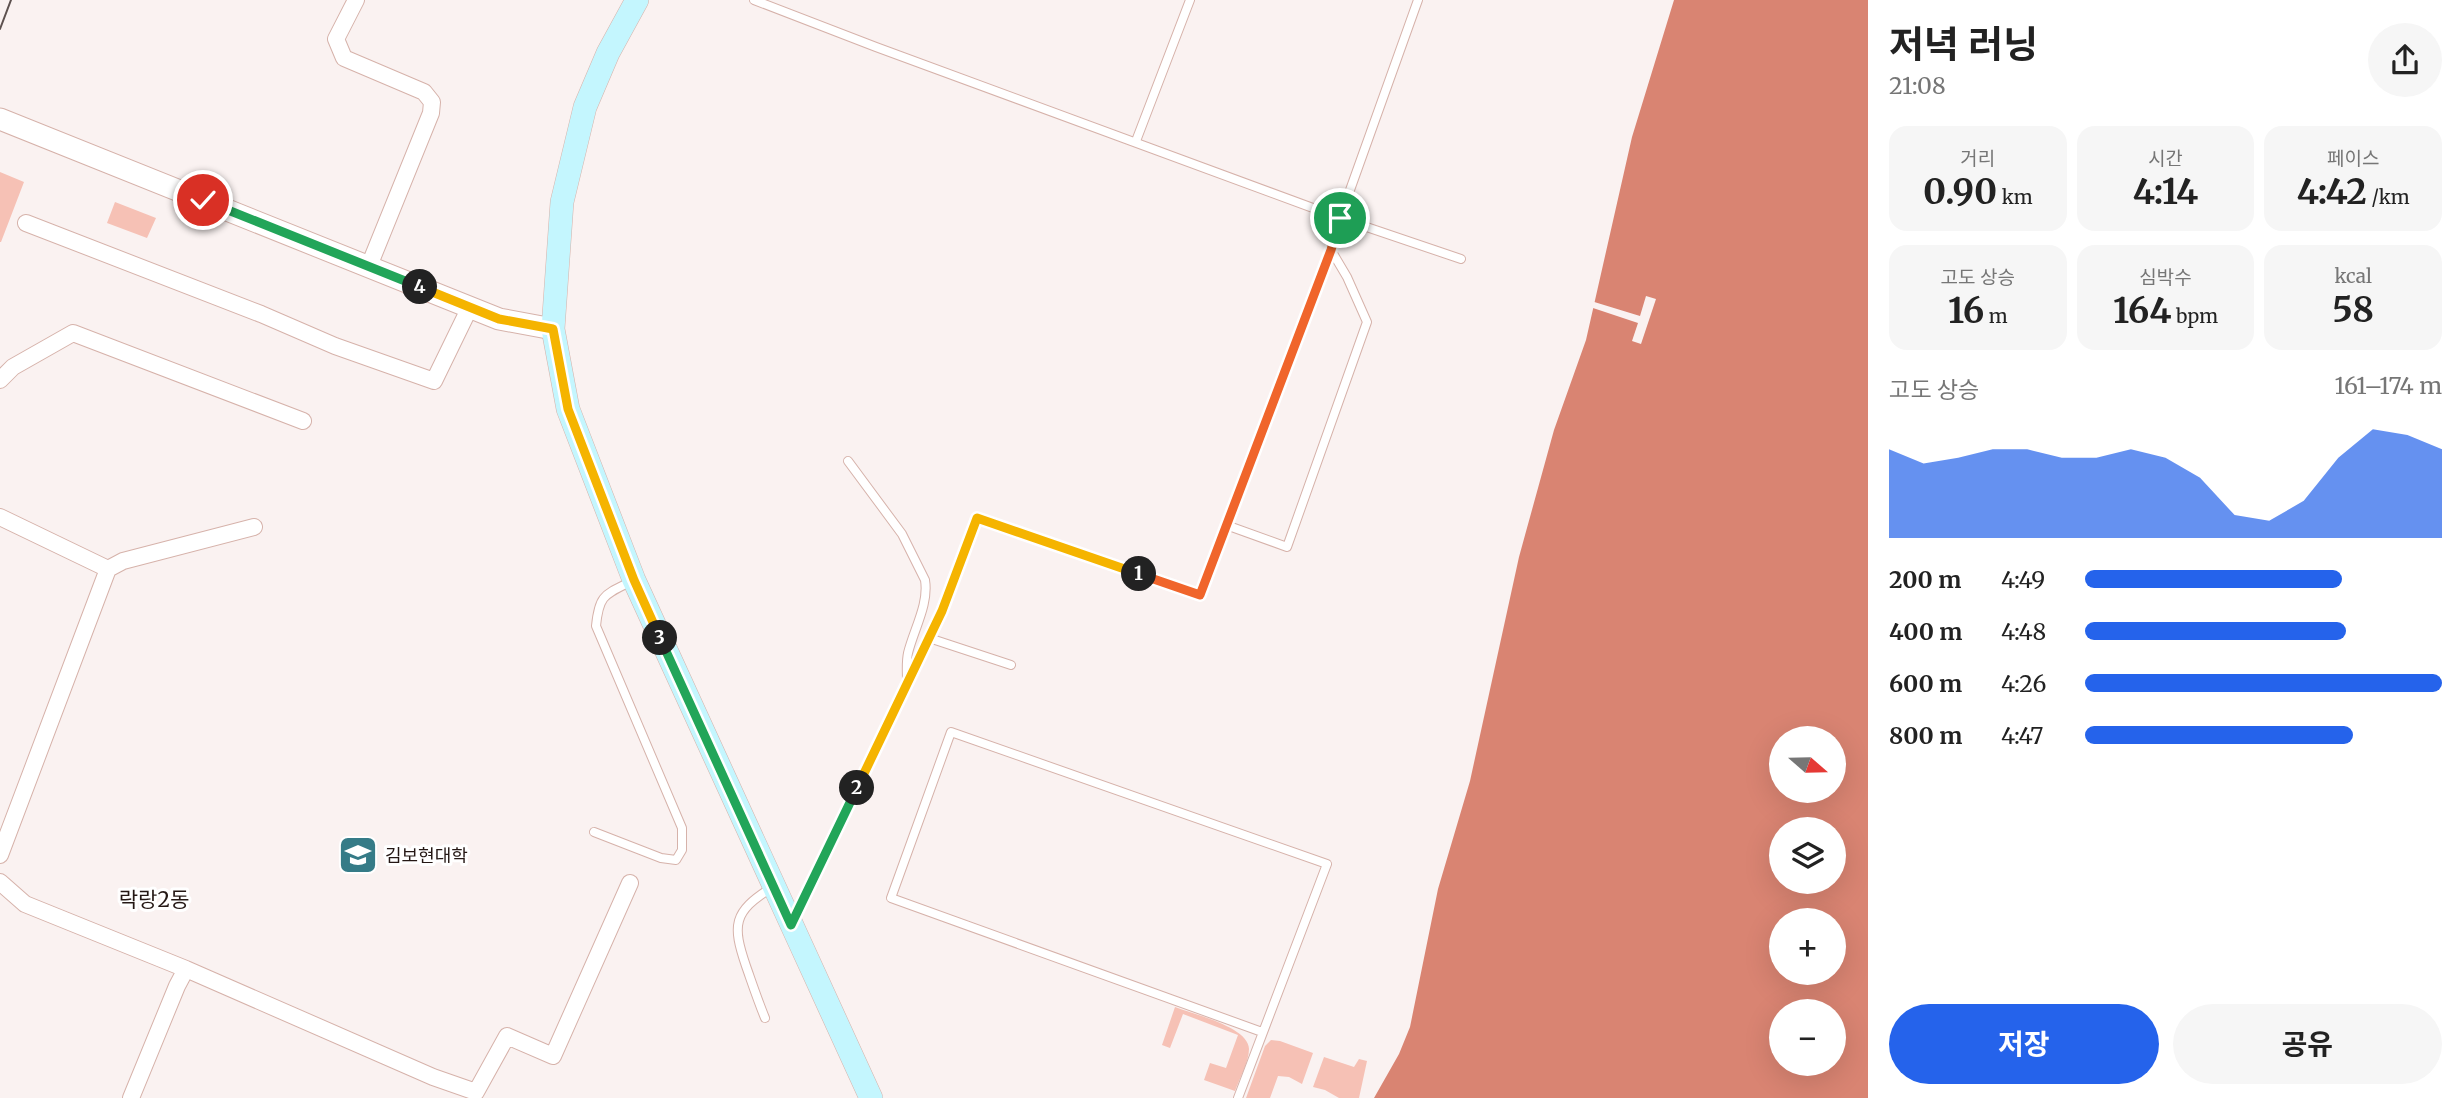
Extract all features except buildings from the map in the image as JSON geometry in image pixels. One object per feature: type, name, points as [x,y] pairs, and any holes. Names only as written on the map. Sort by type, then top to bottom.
[{"type":"main road","points":[[637,0],[608,53],[585,107],[562,202],[553,329],[568,409],[634,580],[871,1098]]},
{"type":"street","points":[[356,0],[335,39],[344,58],[424,92],[432,102],[431,113],[369,266]]},
{"type":"street","points":[[0,119],[499,319],[553,329]]},
{"type":"street","points":[[26,223],[249,309],[335,346],[434,381],[470,307]]},
{"type":"street","points":[[0,380],[13,367],[73,333],[303,421]]},
{"type":"street","points":[[0,517],[5,522],[108,569]]},
{"type":"street","points":[[0,855],[108,569],[123,561],[254,527]]},
{"type":"street","points":[[0,882],[24,904],[186,969],[475,1095],[507,1036],[553,1056],[630,883]]},
{"type":"street","points":[[131,1098],[186,969]]},
{"type":"lane","points":[[754,0],[1340,218],[1461,259]]},
{"type":"lane","points":[[1136,141],[1190,0]]},
{"type":"lane","points":[[791,925],[942,611],[977,518],[1200,595],[1331,250],[1418,0]]},
{"type":"lane","points":[[1226,526],[1287,547],[1367,322],[1348,276],[1331,250]]},
{"type":"lane","points":[[848,460],[902,534],[926,580],[924,603],[907,656],[907,684]]},
{"type":"lane","points":[[594,832],[661,858],[676,860],[682,850],[682,828],[596,626],[598,604],[611,591],[634,580]]},
{"type":"lane","points":[[929,638],[1011,665]]},
{"type":"lane","points":[[1238,1098],[1327,864],[951,732],[891,898],[1262,1032]]},
{"type":"lane","points":[[765,1018],[736,937],[739,920],[747,906],[774,887]]},
{"type":"shaded area","points":[[1674,0],[1868,0],[1868,1098],[1374,1098],[1399,1054],[1410,1027],[1438,889],[1470,781],[1519,557],[1554,430],[1586,340],[1632,137]]},
{"type":"shaded area","points":[[0,172],[24,182],[1,242],[0,242]]},
{"type":"shaded area","points":[[115,202],[156,218],[147,238],[107,223]]},
{"type":"shaded area","points":[[1175,1007],[1230,1028],[1247,1041],[1247,1059],[1235,1091],[1204,1080],[1210,1063],[1226,1068],[1238,1035],[1183,1014],[1170,1048],[1162,1045]]},
{"type":"shaded area","points":[[1271,1040],[1313,1053],[1302,1084],[1289,1077],[1278,1076],[1270,1098],[1246,1098],[1265,1046]]},
{"type":"shaded area","points":[[1324,1057],[1354,1067],[1359,1059],[1367,1061],[1359,1098],[1339,1098],[1313,1087]]},
{"type":"pier","points":[[1646,296],[1656,299],[1641,344],[1632,341],[1638,323],[1590,307],[1591,301],[1640,316]]},
{"type":"tram line","points":[[0,29],[11,0]]},
{"type":"place","name":"김보현대학","points":[[358,855]]},
{"type":"district","name":"락랑2동","points":[[154,899]]},
{"type":"route","points":[[203,200],[499,319],[553,329],[568,409],[634,580],[791,925],[942,611],[977,518],[1200,595],[1331,250],[1340,218]]}]
